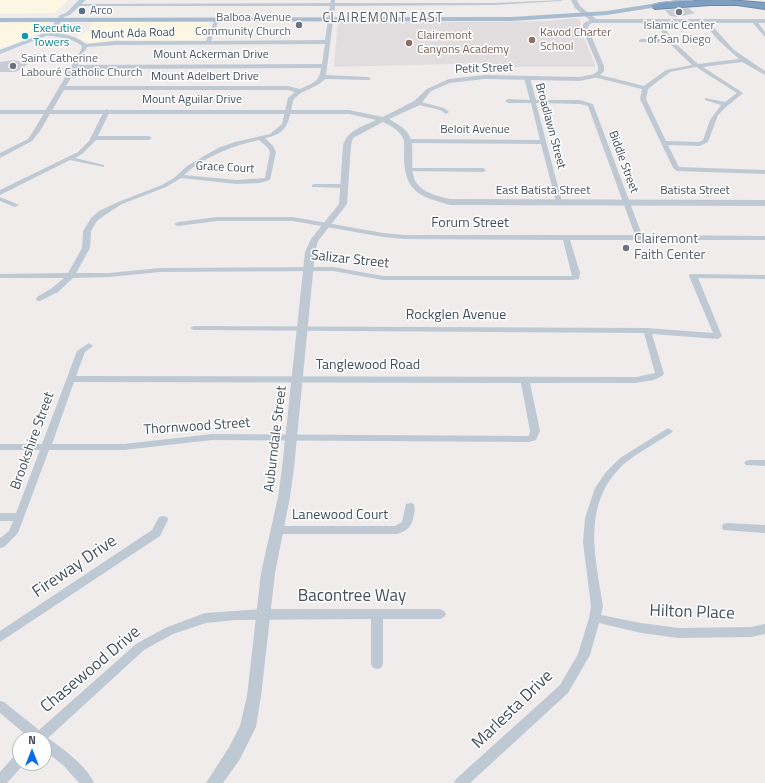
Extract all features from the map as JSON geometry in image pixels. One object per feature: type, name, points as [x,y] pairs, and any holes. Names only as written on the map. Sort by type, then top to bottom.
[{"type":"highway","points":[[655,6],[707,0],[727,0],[765,6]]},
{"type":"main road","points":[[0,52],[53,30],[61,18],[68,14],[75,3],[83,0]]},
{"type":"main road","points":[[589,15],[662,0]]},
{"type":"main road","points":[[0,16],[217,19],[511,19],[589,15],[690,0]]},
{"type":"main road","points":[[0,20],[61,18]]},
{"type":"street","points":[[75,3],[332,2],[494,4],[561,0]]},
{"type":"street","points":[[574,0],[577,7],[589,15],[658,21],[765,21]]},
{"type":"street","points":[[40,299],[55,290],[70,276],[86,248],[87,231],[94,220],[111,207],[158,188],[178,176],[189,166],[220,149],[237,143],[272,135],[281,130],[285,125],[291,98],[299,91],[316,84],[322,77],[332,2]]},
{"type":"street","points":[[589,15],[585,28],[601,66],[601,71],[596,76]]},
{"type":"street","points":[[208,42],[217,19]]},
{"type":"street","points":[[658,21],[670,41],[696,66],[738,90],[740,93],[714,116],[708,130],[706,142],[700,144],[664,143]]},
{"type":"street","points":[[706,21],[727,48],[743,60],[765,73]]},
{"type":"street","points":[[754,21],[765,35]]},
{"type":"street","points":[[0,156],[30,140],[37,131],[85,46],[79,41],[70,38],[45,34]]},
{"type":"street","points":[[641,41],[670,41]]},
{"type":"street","name":"Mount Ada Road","points":[[85,46],[115,43],[327,42]]},
{"type":"street","points":[[743,60],[668,71],[645,88],[644,99],[676,168],[685,171],[765,172]]},
{"type":"street","name":"Mount Ackerman Drive","points":[[75,66],[324,66]]},
{"type":"street","points":[[596,76],[645,88]]},
{"type":"street","name":"Petit Street","points":[[383,119],[417,102],[428,90],[449,81],[476,78],[580,79],[596,76]]},
{"type":"street","points":[[322,77],[368,79]]},
{"type":"street","name":"Broadlawn Street","points":[[527,78],[559,202]]},
{"type":"street","name":"Mount Adelbert Drive","points":[[62,88],[288,88],[299,91]]},
{"type":"street","points":[[707,99],[726,104]]},
{"type":"street","points":[[417,102],[442,109],[446,112]]},
{"type":"street","points":[[508,102],[533,102]]},
{"type":"street","name":"Biddle Street","points":[[533,102],[580,102],[591,105],[639,237]]},
{"type":"street","points":[[0,193],[72,159],[80,153],[94,138],[107,111]]},
{"type":"street","name":"Mount Aguilar Drive","points":[[0,112],[349,112],[370,115],[383,119],[398,127],[404,133],[408,141]]},
{"type":"street","name":"Auburndale Street","points":[[214,783],[234,754],[248,727],[254,696],[268,573],[284,497],[292,437],[311,246],[343,204],[348,141],[354,133],[383,119]]},
{"type":"street","points":[[94,138],[149,138]]},
{"type":"street","name":"Grace Court","points":[[178,176],[210,180],[262,181],[269,177],[273,152],[271,147],[260,138]]},
{"type":"street","points":[[408,141],[408,170],[484,170]]},
{"type":"street","name":"Beloit Avenue","points":[[408,141],[543,142]]},
{"type":"street","points":[[72,159],[102,166]]},
{"type":"street","name":"East Batista Street","points":[[408,170],[414,187],[420,192],[432,198],[461,203],[626,202]]},
{"type":"street","points":[[314,186],[344,186]]},
{"type":"street","points":[[0,199],[15,205]]},
{"type":"street","name":"Batista Street","points":[[626,202],[765,203]]},
{"type":"street","name":"Forum Street","points":[[178,224],[217,219],[293,219],[383,235],[405,237],[765,238]]},
{"type":"street","name":"Salizar Street","points":[[0,276],[109,276],[160,270],[333,269],[383,278],[572,278],[576,277],[576,273],[566,237]]},
{"type":"street","name":"Rockglen Avenue","points":[[194,328],[647,331],[718,336],[693,276],[765,276]]},
{"type":"street","name":"Tanglewood Road","points":[[71,379],[636,380],[654,377],[660,374],[647,331]]},
{"type":"street","name":"Brookshire Street","points":[[0,544],[13,532],[20,517],[81,351],[89,346]]},
{"type":"street","name":"Thornwood Street","points":[[0,447],[124,447],[212,437],[529,439],[533,438],[535,431],[525,380]]},
{"type":"street","name":"Marlesta Drive","points":[[461,783],[564,689],[584,655],[597,606],[588,542],[590,518],[600,488],[609,474],[623,460],[668,431]]},
{"type":"street","points":[[749,463],[765,463]]},
{"type":"street","name":"Lanewood Court","points":[[277,530],[397,530],[407,524],[410,506]]},
{"type":"street","points":[[0,517],[20,517]]},
{"type":"street","name":"Fireway Drive","points":[[0,637],[156,533],[163,520]]},
{"type":"street","points":[[727,527],[765,529]]},
{"type":"street","name":"Chasewood Drive","points":[[49,731],[140,647],[151,640],[169,631],[206,618],[235,614],[263,614]]},
{"type":"street","name":"Bacontree Way","points":[[263,614],[440,614]]},
{"type":"street","points":[[377,614],[377,664]]},
{"type":"street","name":"Hilton Place","points":[[595,618],[641,628],[679,633],[751,632],[765,629]]},
{"type":"street","points":[[0,706],[30,731]]},
{"type":"street","points":[[52,749],[69,762],[87,783]]},
{"type":"street","points":[[0,781],[12,768]]},
{"type":"shaded area","points":[[0,0],[68,0],[55,13],[0,14]]},
{"type":"shaded area","points":[[576,18],[581,21],[580,28],[596,67],[497,67],[490,63],[334,67],[338,22],[549,21]]},
{"type":"shaded area","points":[[50,22],[49,26],[41,33],[0,49],[0,23]]},
{"type":"shaded area","points":[[93,22],[207,22],[209,24],[204,38],[199,40],[114,40],[90,43],[76,37],[88,31]]},
{"type":"building","name":"Islamic Center of San Diego","points":[[688,8],[695,13],[678,17],[670,16],[665,10]]},
{"type":"building","name":"Saint Catherine Labouré Catholic Church","points":[[14,60],[28,64],[15,72],[0,72],[0,62]]},
{"type":"place","name":"Arco","points":[[82,11]]},
{"type":"place","name":"Islamic Center of San Diego","points":[[679,12]]},
{"type":"place","name":"Balboa Avenue Community Church","points":[[299,25]]},
{"type":"place","name":"Executive Towers","points":[[25,36]]},
{"type":"place","name":"Kavod Charter School","points":[[532,40]]},
{"type":"place","name":"Clairemont Canyons Academy","points":[[409,43]]},
{"type":"place","name":"Saint Catherine Labouré Catholic Church","points":[[13,66]]},
{"type":"place","name":"Clairemont Faith Center","points":[[626,248]]},
{"type":"district","name":"CLAIREMONT EAST","points":[[383,19]]}]
